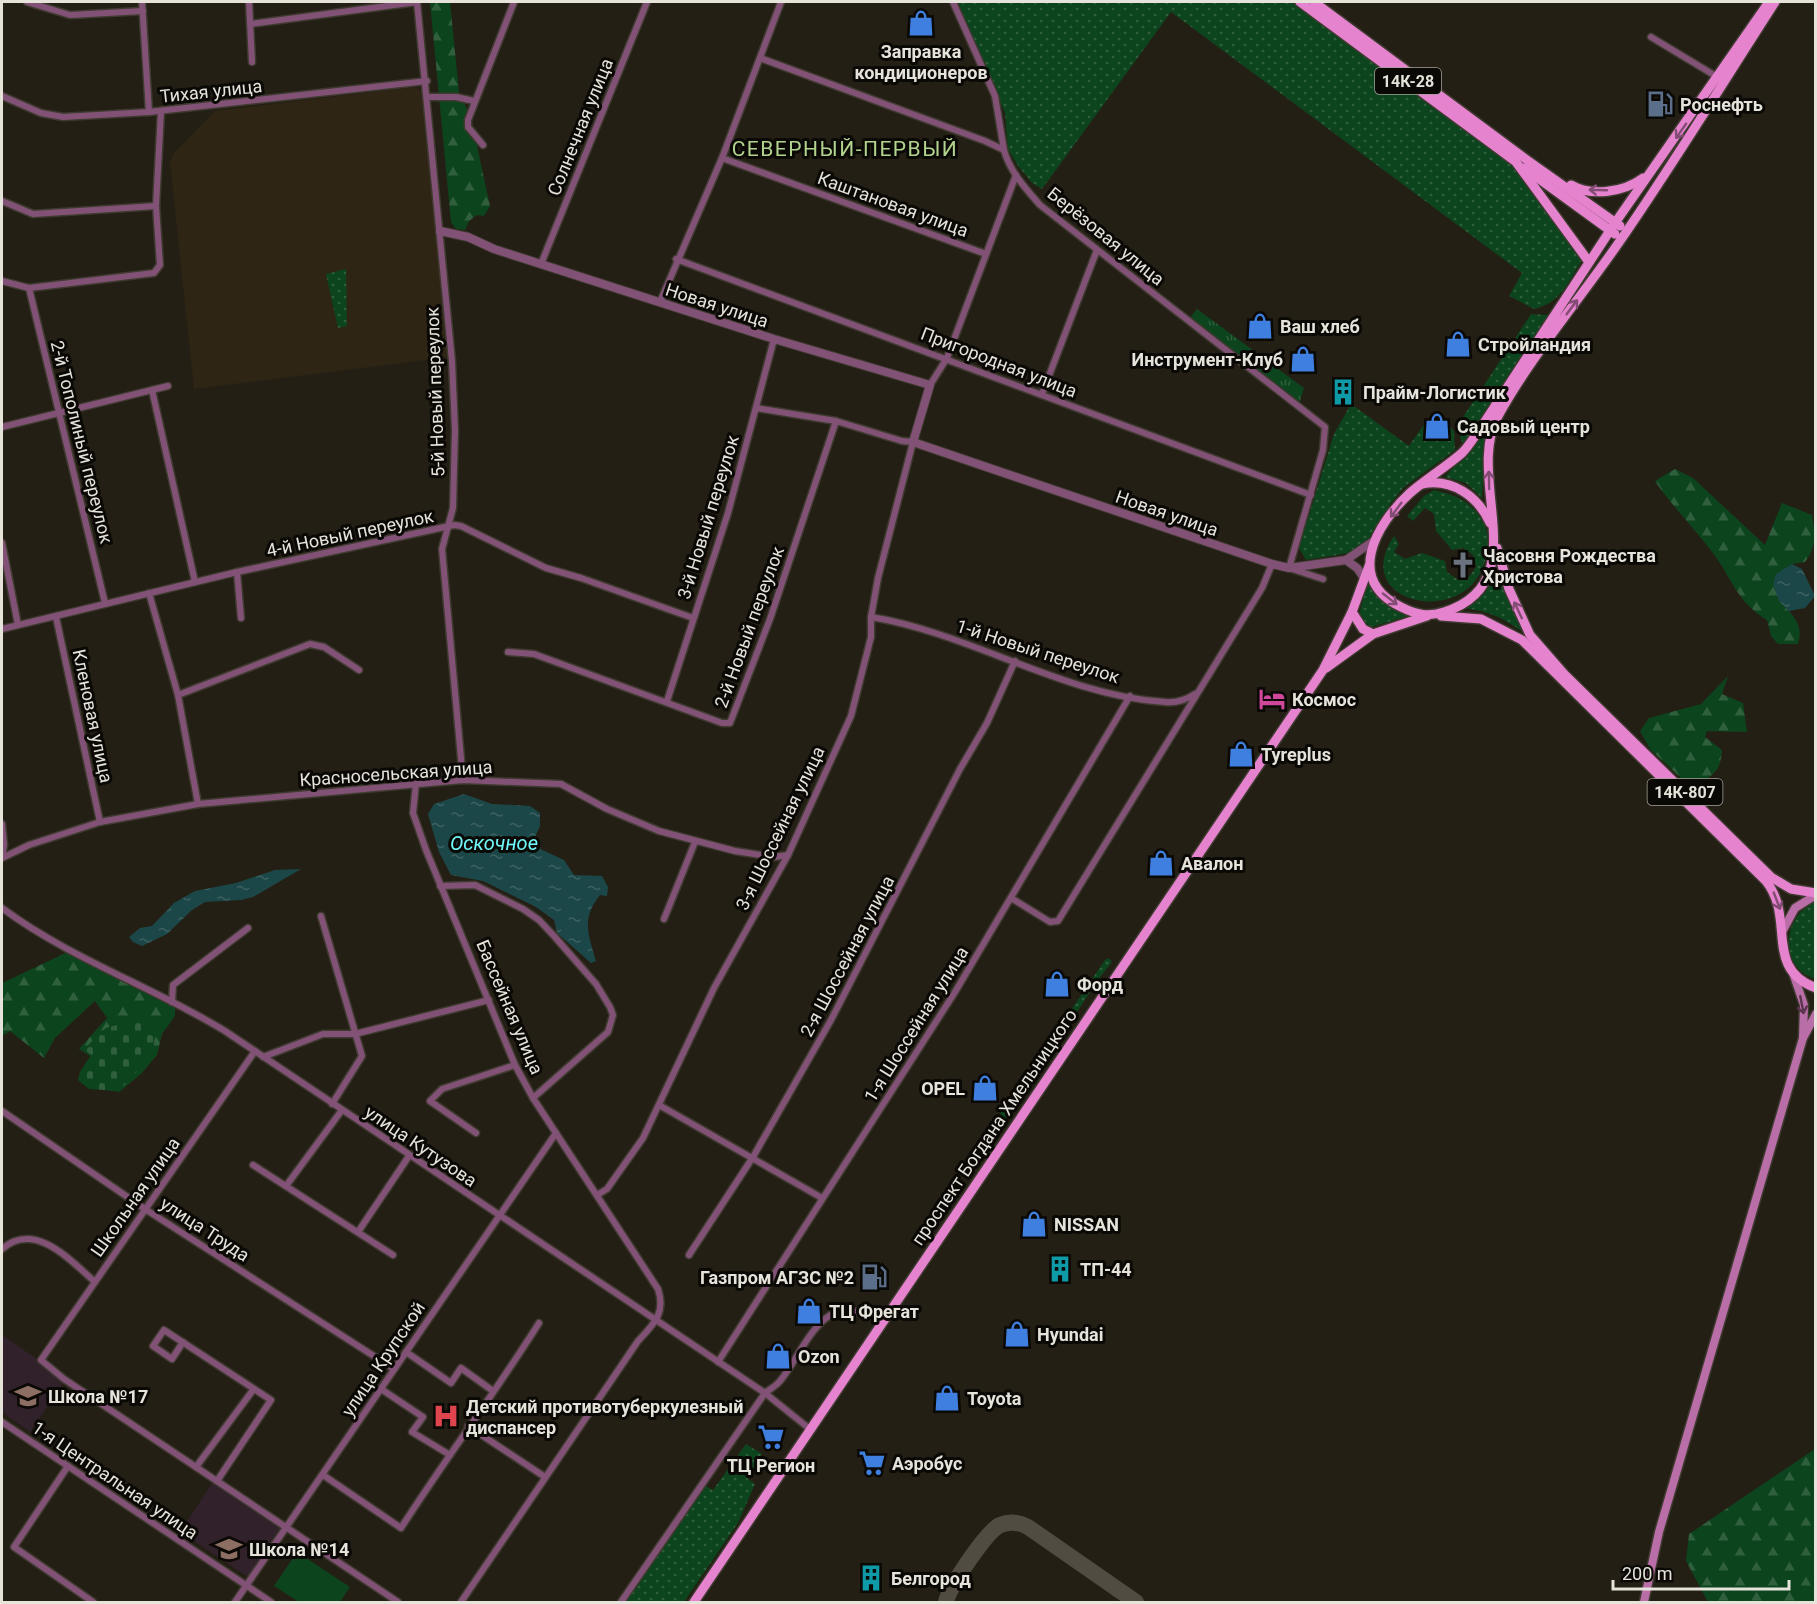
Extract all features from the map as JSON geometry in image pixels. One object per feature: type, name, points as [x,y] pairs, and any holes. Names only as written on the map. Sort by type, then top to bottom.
[{"type":"main road","name":"14К-28","points":[[1300,2],[1516,162]]},
{"type":"main road","name":"14К-28","points":[[1314,2],[1624,235]]},
{"type":"main road","points":[[1769,2],[1613,226],[1480,429],[1462,452],[1396,508],[1375,540],[1369,556],[1369,566],[1374,582],[1385,596],[1401,607],[1430,616],[1460,606],[1480,589],[1493,563],[1494,535],[1488,480],[1489,448],[1496,419],[1544,345],[1624,235],[1775,2]]},
{"type":"main road","points":[[1527,160],[1578,189],[1618,190],[1634,184],[1651,172]]},
{"type":"main road","points":[[1516,162],[1613,226]]},
{"type":"main road","points":[[1516,162],[1589,262]]},
{"type":"main road","points":[[1422,484],[1439,482],[1465,492],[1485,513],[1494,535]]},
{"type":"main road","name":"14К-807","points":[[1494,535],[1509,589],[1526,627],[1564,674],[1771,877],[1791,889],[1815,894]]},
{"type":"main road","points":[[1364,578],[1369,566]]},
{"type":"main road","name":"проспект Богдана Хмельницкого","points":[[694,1602],[1323,670],[1352,612],[1364,578]]},
{"type":"main road","points":[[1352,612],[1363,629],[1373,634]]},
{"type":"main road","name":"14К-807","points":[[1430,616],[1473,617],[1497,625],[1522,640],[1766,881],[1779,902],[1783,954],[1793,973]]},
{"type":"main road","name":"проспект Богдана Хмельницкого","points":[[1323,670],[1373,634],[1430,616]]},
{"type":"main road","points":[[1782,932],[1795,908],[1815,894]]},
{"type":"main road","points":[[1793,973],[1815,988]]},
{"type":"main road","points":[[1793,973],[1804,1005],[1803,1038]]},
{"type":"main road","points":[[1644,1602],[1659,1532],[1803,1038],[1815,1014]]},
{"type":"street","points":[[27,2],[70,15],[143,11]]},
{"type":"street","points":[[142,2],[149,112]]},
{"type":"street","points":[[249,2],[252,62]]},
{"type":"street","points":[[250,24],[417,2]]},
{"type":"street","name":"5-й Новый переулок","points":[[417,2],[427,81],[452,361],[455,430],[453,508],[442,549],[463,780]]},
{"type":"street","points":[[483,145],[468,127],[474,101],[514,2]]},
{"type":"street","name":"Солнечная улица","points":[[541,264],[647,2]]},
{"type":"street","points":[[660,302],[676,259],[722,158],[781,2]]},
{"type":"street","name":"Берёзовая улица","points":[[953,2],[995,96],[1007,161],[1040,205],[1325,427],[1323,450],[1311,495]]},
{"type":"street","points":[[1651,37],[1714,75]]},
{"type":"street","points":[[760,58],[1004,150]]},
{"type":"street","name":"Тихая улица","points":[[2,96],[41,113],[63,117],[161,111],[427,81]]},
{"type":"street","points":[[428,97],[456,97],[474,101]]},
{"type":"street","points":[[2,281],[29,288],[154,273],[160,265],[156,206],[161,111]]},
{"type":"street","name":"Каштановая улица","points":[[722,158],[986,254]]},
{"type":"street","points":[[913,442],[930,386],[947,358],[1016,175]]},
{"type":"street","points":[[2,201],[33,214],[156,206]]},
{"type":"street","name":"Новая улица","points":[[440,231],[468,237],[541,264],[774,339],[930,386]]},
{"type":"street","points":[[1042,394],[1097,250]]},
{"type":"street","name":"Пригородная улица","points":[[676,259],[1311,495]]},
{"type":"street","name":"2-й Тополиный переулок","points":[[29,288],[105,603]]},
{"type":"street","name":"3-й Новый переулок","points":[[667,701],[692,630],[693,618],[728,513],[774,339]]},
{"type":"street","points":[[2,427],[168,386]]},
{"type":"street","points":[[152,390],[195,582]]},
{"type":"street","name":"Новая улица","points":[[756,408],[836,421],[902,441],[913,442],[1289,568],[1346,560],[1375,540]]},
{"type":"street","name":"2-й Новый переулок","points":[[508,652],[534,654],[722,723],[732,720],[770,619],[836,421]]},
{"type":"street","name":"3-я Шоссейная улица","points":[[597,1195],[607,1189],[628,1163],[659,1105],[714,988],[788,855],[851,716],[871,637],[871,617],[878,578],[913,442]]},
{"type":"street","points":[[1311,495],[1289,568],[1323,579]]},
{"type":"street","name":"4-й Новый переулок","points":[[2,629],[237,572],[447,527],[461,526],[546,568],[581,578],[693,618]]},
{"type":"street","points":[[2,543],[18,625]]},
{"type":"street","points":[[1346,560],[1355,565],[1364,578]]},
{"type":"street","points":[[1011,898],[1050,922],[1058,921],[1262,588],[1272,564]]},
{"type":"street","points":[[237,572],[241,618]]},
{"type":"street","points":[[149,593],[178,695],[198,804]]},
{"type":"street","name":"Кленовая улица","points":[[56,617],[100,822]]},
{"type":"street","name":"1-й Новый переулок","points":[[871,617],[918,628],[1088,687],[1175,702],[1196,694]]},
{"type":"street","points":[[178,695],[310,644],[324,647],[359,670]]},
{"type":"street","name":"2-я Шоссейная улица","points":[[689,1255],[753,1157],[878,930],[1005,687],[1015,661]]},
{"type":"street","name":"1-я Шоссейная улица","points":[[718,1362],[922,1044],[1130,696]]},
{"type":"street","name":"Красносельская улица","points":[[2,857],[29,845],[100,822],[198,804],[463,780],[561,784],[622,817],[695,842],[774,857],[788,855]]},
{"type":"street","name":"Бассейная улица","points":[[416,783],[413,813],[440,886],[515,1065],[533,1098],[658,1289],[662,1302],[656,1321]]},
{"type":"street","points":[[2,825],[4,845],[2,857]]},
{"type":"street","points":[[664,919],[695,842]]},
{"type":"street","points":[[440,886],[475,885],[523,909],[539,920],[596,984],[610,1007],[613,1016],[608,1032],[533,1098]]},
{"type":"street","name":"улица Кутузова","points":[[2,908],[39,932],[191,1010],[765,1393],[811,1430]]},
{"type":"street","points":[[321,916],[362,1056],[332,1104]]},
{"type":"street","points":[[172,1002],[173,985],[248,928]]},
{"type":"street","points":[[263,1057],[323,1034],[355,1034],[489,1000]]},
{"type":"street","name":"Школьная улица","points":[[195,1467],[64,1379],[41,1360],[255,1052]]},
{"type":"street","points":[[476,1133],[430,1101],[442,1089],[515,1065]]},
{"type":"street","points":[[659,1105],[822,1198]]},
{"type":"street","name":"улица Труда","points":[[2,1110],[145,1209],[394,1369]]},
{"type":"street","points":[[286,1186],[342,1110]]},
{"type":"street","name":"улица Крупской","points":[[235,1602],[556,1133]]},
{"type":"street","points":[[358,1232],[409,1156]]},
{"type":"street","points":[[253,1165],[393,1255]]},
{"type":"street","points":[[2,1248],[17,1239],[38,1240],[68,1259],[95,1282]]},
{"type":"street","points":[[621,1602],[765,1393],[780,1382],[810,1336],[827,1318],[849,1310],[866,1317]]},
{"type":"street","points":[[461,1602],[638,1341],[656,1321]]},
{"type":"street","points":[[323,1475],[401,1528],[468,1426],[493,1391],[500,1385],[538,1323]]},
{"type":"street","points":[[183,1342],[172,1359],[153,1346],[164,1330],[183,1342],[254,1390],[270,1400],[217,1481]]},
{"type":"street","points":[[406,1352],[451,1383],[461,1368],[493,1391]]},
{"type":"street","points":[[381,1389],[423,1417],[412,1432],[450,1455]]},
{"type":"street","points":[[254,1390],[195,1467],[398,1602]]},
{"type":"street","name":"1-я Центральная улица","points":[[2,1423],[271,1602]]},
{"type":"street","points":[[468,1426],[545,1477]]},
{"type":"street","points":[[68,1466],[14,1547],[93,1602]]},
{"type":"shaded area","points":[[416,87],[424,93],[450,357],[194,389],[170,162],[174,153],[215,111]]},
{"type":"shaded area","name":"Школа №17","points":[[2,1335],[66,1379],[30,1432],[2,1412]]},
{"type":"shaded area","points":[[215,1479],[283,1524],[248,1577],[180,1532]]},
{"type":"green space","points":[[430,2],[450,2],[459,92],[471,118],[490,206],[484,216],[477,215],[469,221],[465,230],[456,229],[451,222]]},
{"type":"green space","points":[[958,2],[1292,2],[1516,168],[1582,260],[1563,290],[1551,302],[1543,306],[1534,309],[1509,296],[1522,273],[1171,12],[1042,189],[1032,183],[1008,149],[1005,113]]},
{"type":"green space","points":[[346,269],[347,326],[338,328],[326,274]]},
{"type":"green space","points":[[1197,309],[1304,388],[1299,404],[1189,319]]},
{"type":"green space","points":[[1531,314],[1549,315],[1551,319],[1463,446],[1457,426]]},
{"type":"green space","points":[[1351,404],[1409,446],[1425,423],[1440,433],[1447,424],[1454,431],[1455,450],[1403,488],[1367,542],[1355,552],[1306,560],[1299,548],[1334,434]]},
{"type":"green space","points":[[1486,430],[1482,498],[1466,483],[1445,477]]},
{"type":"green space","points":[[1675,469],[1693,478],[1765,545],[1782,503],[1812,515],[1814,534],[1812,551],[1805,562],[1792,564],[1779,601],[1796,620],[1800,631],[1798,644],[1778,644],[1771,636],[1767,620],[1742,598],[1713,553],[1655,481]]},
{"type":"green space","points":[[1434,490],[1458,498],[1477,513],[1486,529],[1487,551],[1484,564],[1473,584],[1455,596],[1435,601],[1414,600],[1397,592],[1386,578],[1384,559],[1394,536],[1399,544],[1394,552],[1405,559],[1422,553],[1445,561],[1447,572],[1457,579],[1469,577],[1476,567],[1473,555],[1463,548],[1452,550],[1436,531],[1434,514],[1425,508],[1413,521],[1407,516],[1424,496]]},
{"type":"green space","points":[[1499,566],[1527,635],[1498,617],[1464,608],[1485,593]]},
{"type":"green space","points":[[1368,582],[1386,603],[1411,615],[1368,628],[1358,618]]},
{"type":"green space","points":[[1728,676],[1722,694],[1743,703],[1747,732],[1707,731],[1705,737],[1722,750],[1717,769],[1703,780],[1697,793],[1650,749],[1640,731],[1649,718],[1701,704]]},
{"type":"green space","points":[[1815,902],[1815,979],[1803,973],[1795,964],[1790,953],[1789,941],[1796,918]]},
{"type":"green space","points":[[72,950],[175,1005],[175,1016],[162,1034],[157,1055],[141,1074],[119,1092],[107,1090],[87,1068],[90,1056],[79,1049],[107,1018],[95,1001],[55,1038],[44,1058],[10,1031],[2,1036],[2,983]]},
{"type":"green space","points":[[1109,958],[1112,962],[1097,981],[1054,1048],[1048,1049],[1048,1044],[1105,960]]},
{"type":"green space","points":[[136,1020],[155,1031],[153,1054],[119,1091],[89,1089],[78,1080],[80,1072],[91,1055],[84,1049],[106,1028]]},
{"type":"green space","points":[[1042,1054],[1047,1055],[1047,1060],[988,1146],[983,1148],[981,1141]]},
{"type":"green space","points":[[746,1444],[762,1454],[747,1478],[755,1484],[738,1523],[684,1602],[625,1602],[704,1485],[713,1490]]},
{"type":"green space","points":[[1815,1449],[1815,1602],[1708,1602],[1686,1561],[1689,1534]]},
{"type":"green space","points":[[297,1552],[350,1587],[340,1602],[299,1602],[274,1586]]},
{"type":"water","points":[[1792,564],[1802,569],[1815,596],[1805,608],[1789,611],[1779,601],[1773,584],[1776,574]]},
{"type":"water","name":"Оскочное","points":[[464,794],[492,804],[530,806],[540,813],[540,826],[533,841],[536,847],[564,860],[574,875],[602,876],[608,887],[607,896],[600,895],[588,919],[589,934],[596,961],[591,963],[557,933],[554,920],[536,907],[483,881],[451,875],[439,852],[428,814],[434,804]]},
{"type":"water","points":[[301,869],[253,897],[205,902],[192,910],[167,934],[142,946],[133,942],[129,937],[140,928],[152,926],[174,903],[195,891],[236,883],[275,870]]},
{"type":"taxiway","points":[[946,1602],[961,1573],[986,1538],[1000,1525],[1011,1523],[1028,1527],[1136,1602]]},
{"type":"place","name":"Заправка кондиционеров","points":[[921,23]]},
{"type":"place","name":"Роснефть","points":[[1660,104]]},
{"type":"place","name":"Ваш хлеб","points":[[1260,326]]},
{"type":"place","name":"Стройландия","points":[[1458,344]]},
{"type":"place","name":"Инструмент-Клуб","points":[[1303,359]]},
{"type":"place","name":"Прайм-Логистик","points":[[1343,392]]},
{"type":"place","name":"Садовый центр","points":[[1437,426]]},
{"type":"place","name":"Часовня Рождества Христова","points":[[1463,565]]},
{"type":"place","name":"Космос","points":[[1272,699]]},
{"type":"place","name":"Tyreplus","points":[[1241,754]]},
{"type":"place","name":"Авалон","points":[[1161,863]]},
{"type":"place","name":"Форд","points":[[1057,984]]},
{"type":"place","name":"OPEL","points":[[985,1088]]},
{"type":"place","name":"NISSAN","points":[[1034,1224]]},
{"type":"place","name":"ТП-44","points":[[1060,1269]]},
{"type":"place","name":"Газпром АГЗС №2","points":[[874,1277]]},
{"type":"place","name":"ТЦ Фрегат","points":[[809,1311]]},
{"type":"place","name":"Hyundai","points":[[1017,1334]]},
{"type":"place","name":"Ozon","points":[[778,1356]]},
{"type":"place","name":"Школа №17","points":[[28,1396]]},
{"type":"place","name":"Toyota","points":[[947,1398]]},
{"type":"place","name":"Детский противотуберкулезный диспансер","points":[[446,1416]]},
{"type":"place","name":"ТЦ Регион","points":[[771,1437]]},
{"type":"place","name":"Аэробус","points":[[872,1463]]},
{"type":"place","name":"Школа №14","points":[[229,1549]]},
{"type":"place","name":"Белгород","points":[[871,1578]]},
{"type":"district","name":"СЕВЕРНЫЙ-ПЕРВЫЙ","points":[[845,149]]}]
